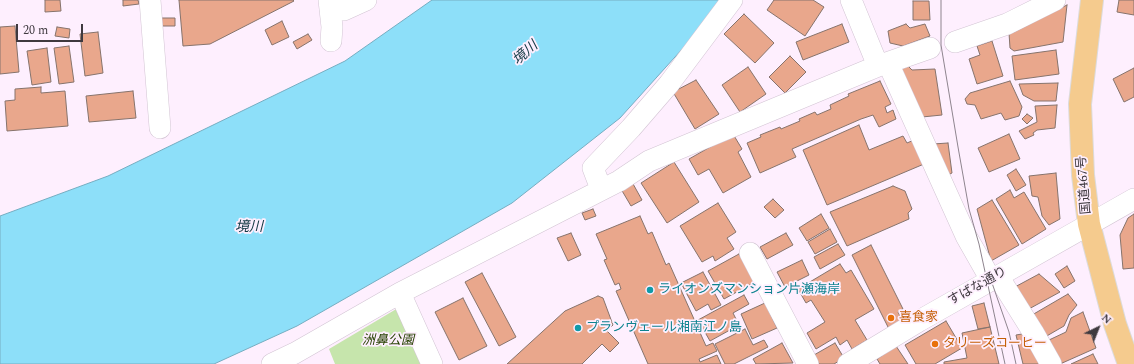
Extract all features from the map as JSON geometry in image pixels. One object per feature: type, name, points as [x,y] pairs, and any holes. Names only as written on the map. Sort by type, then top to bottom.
[{"type":"highway","name":"国道467号","points":[[1092,0],[1086,39],[1080,104],[1083,175],[1089,224],[1115,324],[1129,364]]},
{"type":"street","points":[[150,0],[160,128]]},
{"type":"street","points":[[331,41],[330,5],[344,10],[366,0]]},
{"type":"street","points":[[601,189],[593,168],[631,128],[669,84],[732,0]]},
{"type":"street","points":[[851,0],[966,236],[1034,332],[1051,364]]},
{"type":"street","points":[[956,42],[1007,24],[1055,0]]},
{"type":"street","points":[[272,364],[295,353],[400,293],[619,181],[649,161],[883,64],[930,48]]},
{"type":"street","name":"すばな通り","points":[[858,361],[919,321],[1134,199]]},
{"type":"street","points":[[750,253],[808,364]]},
{"type":"street","points":[[400,293],[432,364]]},
{"type":"green space","name":"洲鼻公園","points":[[398,308],[425,364],[335,364],[329,349]]},
{"type":"water","name":"境川","points":[[432,0],[721,0],[693,37],[620,118],[512,203],[297,326],[214,364],[0,364],[0,216],[108,176],[345,61]]},
{"type":"building","points":[[45,0],[60,0],[61,11],[45,12]]},
{"type":"building","points":[[123,0],[138,0],[139,4],[123,6]]},
{"type":"building","points":[[179,0],[294,1],[210,44],[183,46]]},
{"type":"building","points":[[774,0],[813,0],[824,7],[805,36],[767,10]]},
{"type":"building","points":[[1119,0],[1134,0],[1134,15],[1117,12]]},
{"type":"building","points":[[913,1],[929,1],[930,20],[913,20]]},
{"type":"building","points":[[1067,5],[1063,42],[1014,51],[1010,48],[1009,33],[1014,32]]},
{"type":"building","points":[[744,14],[774,43],[755,63],[724,34]]},
{"type":"building","points":[[161,18],[175,18],[175,26],[161,26]]},
{"type":"building","points":[[282,21],[289,37],[272,45],[265,30]]},
{"type":"building","points":[[842,24],[849,42],[803,60],[796,42]]},
{"type":"building","points":[[906,24],[910,28],[925,24],[930,36],[903,46],[890,43],[888,31]]},
{"type":"building","points":[[15,26],[19,72],[0,74],[0,27]]},
{"type":"building","points":[[57,27],[70,29],[69,38],[55,36]]},
{"type":"building","points":[[98,32],[103,73],[85,76],[80,34]]},
{"type":"building","points":[[308,34],[312,40],[297,49],[293,42]]},
{"type":"building","points":[[992,41],[1003,76],[977,84],[969,59],[980,55],[977,46]]},
{"type":"building","points":[[69,46],[74,82],[59,84],[54,48]]},
{"type":"building","points":[[47,48],[51,82],[32,85],[27,51]]},
{"type":"building","points":[[1056,50],[1059,74],[1015,80],[1012,56]]},
{"type":"building","points":[[790,56],[806,72],[785,93],[769,77]]},
{"type":"building","points":[[906,64],[912,70],[935,69],[942,115],[922,117],[900,68]]},
{"type":"building","points":[[748,67],[766,94],[740,112],[722,85]]},
{"type":"building","points":[[1134,68],[1134,97],[1124,102],[1113,79]]},
{"type":"building","points":[[696,80],[719,114],[695,129],[673,92]]},
{"type":"building","points":[[880,81],[891,104],[885,107],[887,113],[893,110],[896,119],[879,127],[873,115],[861,119],[792,149],[796,157],[760,173],[747,143],[761,137],[760,135],[780,127],[781,129],[800,121],[799,119],[815,112],[817,115],[831,109],[830,105],[849,96],[848,94]]},
{"type":"building","points":[[1010,81],[1022,107],[1019,116],[1005,120],[1001,113],[981,119],[975,105],[967,104],[965,99],[970,93]]},
{"type":"building","points":[[1058,83],[1056,101],[1034,101],[1023,95],[1019,84]]},
{"type":"building","points":[[41,87],[41,93],[65,91],[68,126],[7,131],[5,101],[15,100],[15,89]]},
{"type":"building","points":[[133,91],[136,118],[89,122],[86,96]]},
{"type":"building","points":[[1057,105],[1055,128],[1037,130],[1033,133],[1034,135],[1025,139],[1019,131],[1037,122],[1035,106]]},
{"type":"building","points":[[1027,114],[1033,118],[1027,124],[1022,119]]},
{"type":"building","points":[[859,125],[869,150],[903,136],[907,143],[914,140],[924,164],[827,205],[803,150]]},
{"type":"building","points":[[733,134],[742,149],[738,152],[751,177],[723,193],[709,169],[698,175],[689,159]]},
{"type":"building","points":[[1009,134],[1020,159],[989,172],[978,148]]},
{"type":"building","points":[[948,143],[952,173],[948,175],[933,144]]},
{"type":"building","points":[[674,162],[699,202],[667,223],[641,183]]},
{"type":"building","points":[[1016,169],[1026,185],[1016,191],[1007,175]]},
{"type":"building","points":[[1056,173],[1060,219],[1049,225],[1042,216],[1038,197],[1032,196],[1029,176]]},
{"type":"building","points":[[632,182],[642,200],[631,206],[621,189]]},
{"type":"building","points":[[893,186],[905,191],[912,209],[908,213],[909,219],[847,246],[830,212]]},
{"type":"building","points":[[1010,190],[1014,198],[1024,192],[1046,229],[1022,244],[996,199]]},
{"type":"building","points":[[773,199],[784,210],[775,218],[764,207]]},
{"type":"building","points":[[992,200],[1019,245],[991,261],[977,209]]},
{"type":"building","points":[[718,203],[736,232],[727,238],[734,249],[715,261],[713,256],[702,262],[680,226]]},
{"type":"building","points":[[593,209],[596,216],[585,220],[582,213]]},
{"type":"building","points":[[821,214],[829,228],[807,241],[799,228]]},
{"type":"building","points":[[1134,214],[1134,268],[1123,269],[1120,235],[1128,218]]},
{"type":"building","name":"ライオンズマンション片瀬海岸","points":[[640,216],[648,234],[652,232],[666,265],[669,263],[706,346],[713,343],[717,351],[699,359],[700,362],[717,355],[721,364],[648,364],[616,291],[621,289],[619,283],[615,285],[604,260],[607,259],[596,234]]},
{"type":"building","points":[[830,229],[837,242],[815,254],[808,242]]},
{"type":"building","points":[[571,233],[581,255],[568,261],[557,238]]},
{"type":"building","points":[[786,233],[793,245],[767,259],[760,247]]},
{"type":"building","points":[[838,244],[845,255],[820,269],[814,257]]},
{"type":"building","points":[[871,245],[903,309],[898,312],[903,322],[889,329],[852,255]]},
{"type":"building","points":[[739,254],[755,282],[724,299],[708,271]]},
{"type":"building","points":[[802,260],[809,275],[785,287],[777,272]]},
{"type":"building","points":[[840,264],[846,273],[851,270],[874,309],[855,320],[867,340],[852,349],[847,340],[840,345],[836,337],[816,349],[807,333],[825,322],[811,300],[806,303],[798,289]]},
{"type":"building","points":[[1067,266],[1075,281],[1064,288],[1055,274]]},
{"type":"building","points":[[703,272],[721,305],[711,310],[708,304],[696,311],[681,283]]},
{"type":"building","points":[[482,273],[516,337],[499,346],[465,282]]},
{"type":"building","points":[[1039,274],[1060,292],[1027,310],[1013,288]]},
{"type":"building","points":[[1068,294],[1077,305],[1069,315],[1064,326],[1045,337],[1032,315]]},
{"type":"building","points":[[744,295],[749,304],[733,313],[739,325],[710,341],[698,320]]},
{"type":"building","name":"プランヴェール湘南江ノ島","points":[[598,296],[603,298],[613,325],[607,331],[619,343],[610,352],[602,344],[582,364],[507,364],[565,311]]},
{"type":"building","points":[[463,298],[487,346],[459,360],[435,312]]},
{"type":"building","points":[[765,303],[777,328],[752,339],[741,314]]},
{"type":"building","points":[[984,303],[990,327],[978,329],[972,306]]},
{"type":"building","points":[[1083,312],[1096,348],[1060,364],[1049,340],[1066,332],[1071,318]]},
{"type":"building","points":[[946,321],[962,348],[935,364],[916,364],[905,345]]},
{"type":"building","points":[[990,327],[999,364],[944,364],[944,362],[967,358],[962,333]]},
{"type":"building","points":[[745,329],[753,345],[764,340],[768,347],[734,364],[725,364],[715,344]]},
{"type":"building","points":[[1028,333],[1042,364],[1023,364],[1016,335]]},
{"type":"building","points":[[782,343],[793,363],[756,364],[753,359]]},
{"type":"building","points":[[835,343],[844,358],[834,364],[819,364],[814,355]]},
{"type":"building","points":[[896,346],[908,364],[880,364],[877,359]]},
{"type":"building","points":[[1093,354],[1098,364],[1071,364]]},
{"type":"tram line","points":[[941,0],[941,45],[958,147],[969,209],[979,244],[1005,364]]},
{"type":"tram line","points":[[991,280],[1009,332],[1016,364]]},
{"type":"place","name":"ライオンズマンション片瀬海岸","points":[[650,290]]},
{"type":"place","name":"喜食家","points":[[891,318]]},
{"type":"place","name":"プランヴェール湘南江ノ島","points":[[578,328]]},
{"type":"place","name":"タリーズコーヒー","points":[[935,344]]}]
